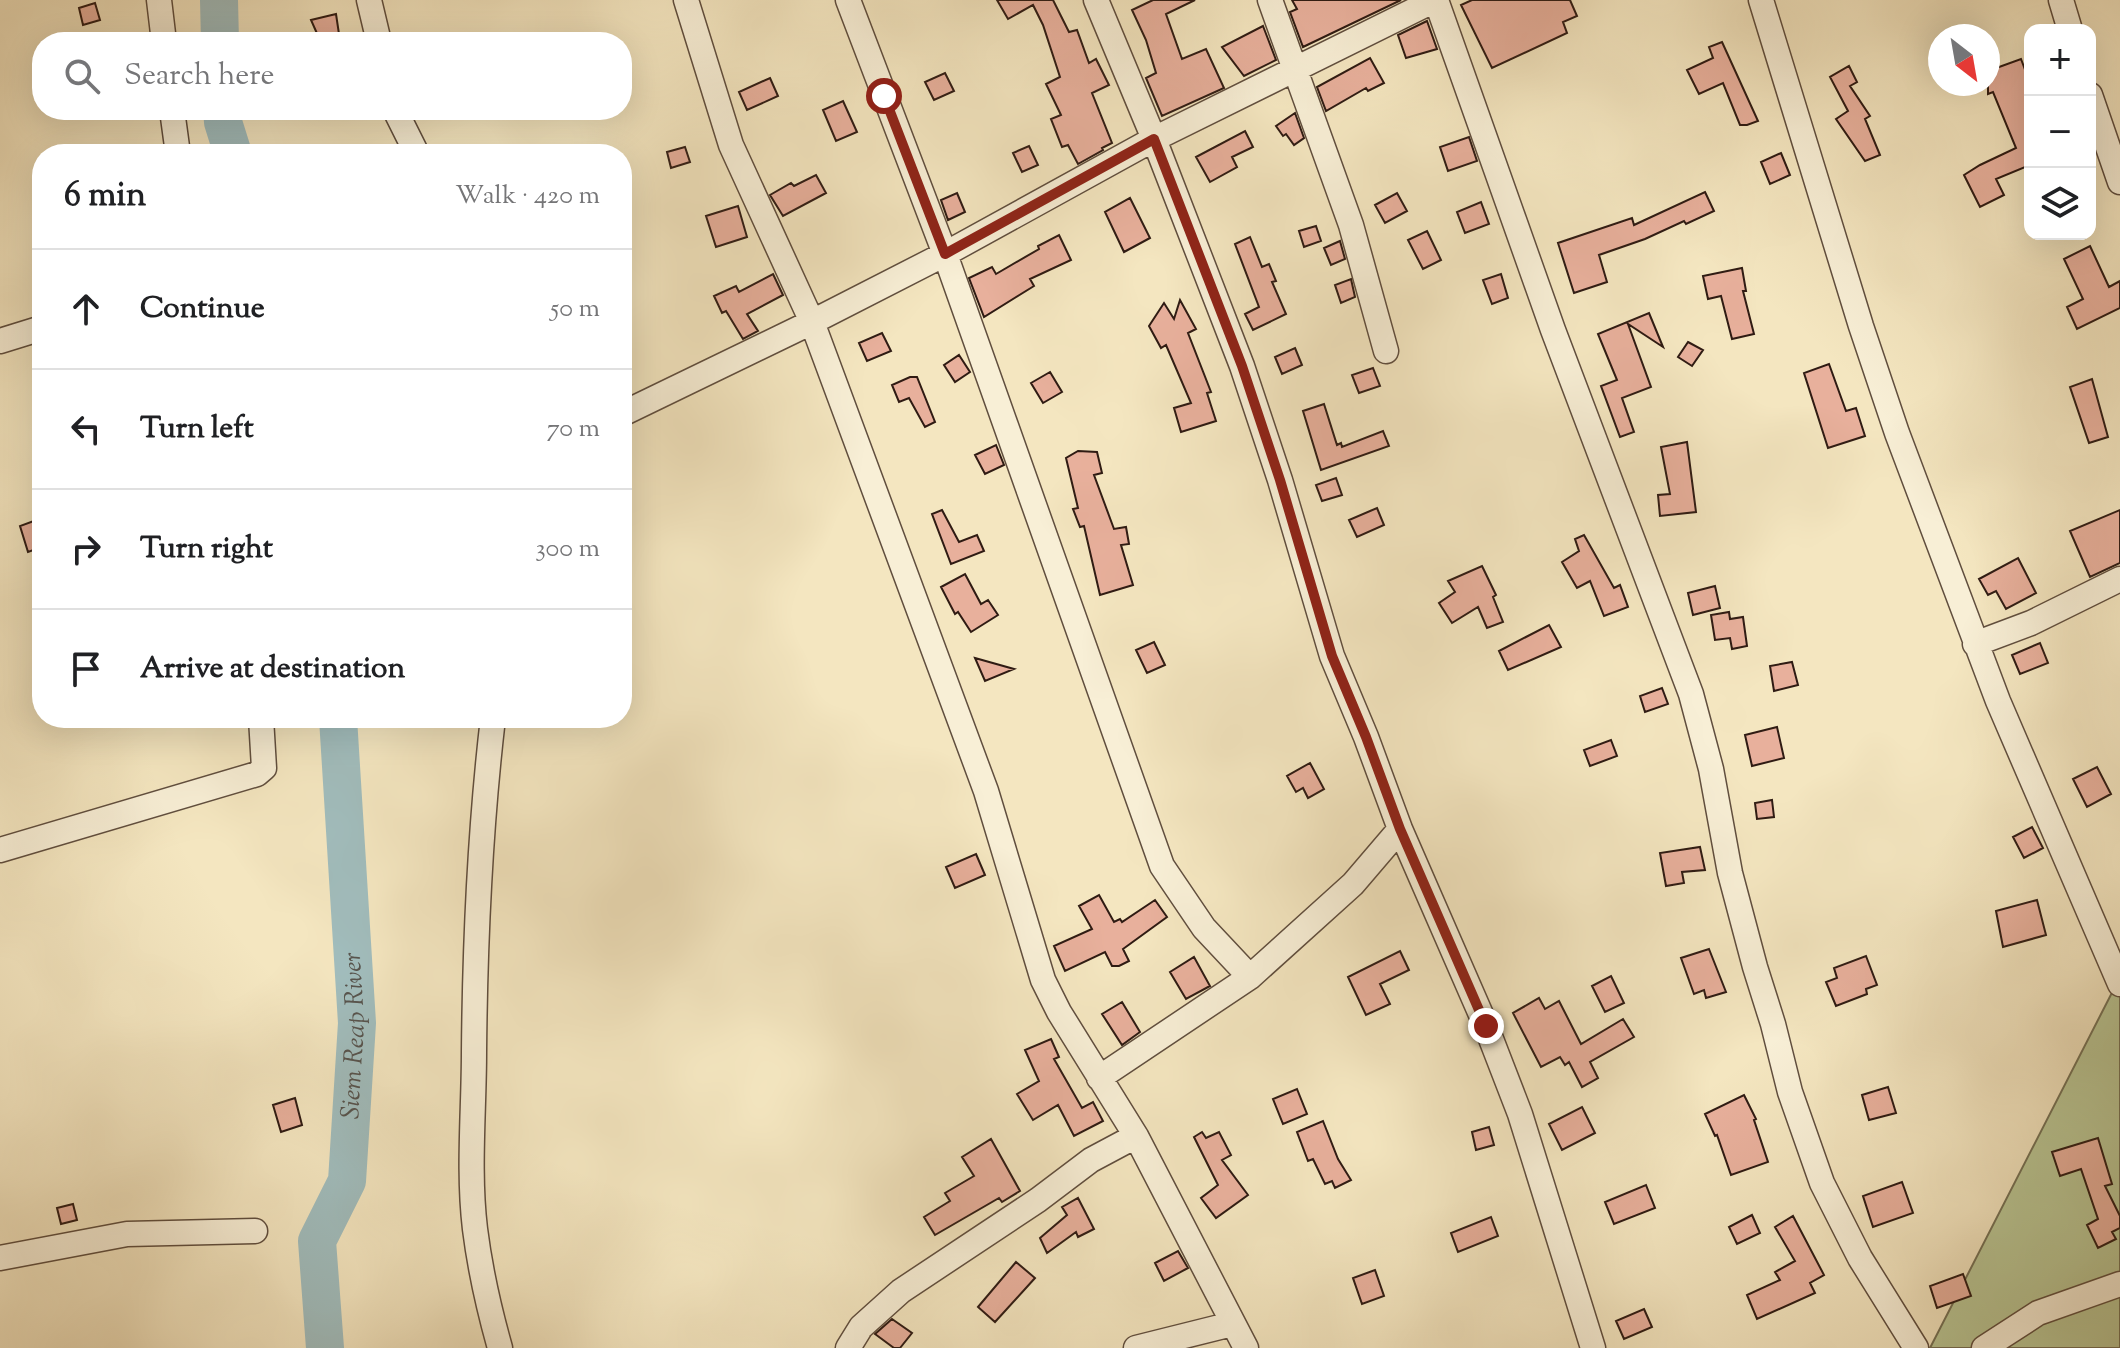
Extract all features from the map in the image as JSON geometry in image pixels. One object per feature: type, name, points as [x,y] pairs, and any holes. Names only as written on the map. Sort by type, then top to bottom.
[{"type":"street","points":[[159,0],[163,32]]},
{"type":"street","points":[[369,0],[377,32]]},
{"type":"street","points":[[686,0],[731,145],[812,322],[986,791],[1043,980],[1059,1012],[1136,1136],[1246,1348]]},
{"type":"street","points":[[848,0],[945,254],[1162,866],[1204,928],[1250,977]]},
{"type":"street","points":[[1096,0],[1242,366],[1280,480],[1332,656],[1400,829],[1486,1026],[1520,1114],[1593,1348]]},
{"type":"street","points":[[1270,0],[1351,225],[1386,351]]},
{"type":"street","points":[[632,409],[812,322],[945,254],[1154,139],[1435,0],[1553,330],[1691,694],[1711,769],[1730,873],[1751,953],[1790,1092],[1822,1183],[1860,1258],[1916,1348]]},
{"type":"street","points":[[1761,0],[1897,433],[1975,644],[2120,984]]},
{"type":"street","points":[[2061,0],[2068,24]]},
{"type":"street","points":[[2090,96],[2120,182]]},
{"type":"street","points":[[173,120],[177,144]]},
{"type":"street","points":[[400,120],[412,144]]},
{"type":"street","points":[[0,341],[32,331]]},
{"type":"street","points":[[1975,644],[2031,623],[2120,579]]},
{"type":"street","points":[[0,850],[257,774],[264,768],[262,728]]},
{"type":"street","points":[[492,728],[481,819],[474,1011],[473,1185],[474,1226],[481,1269],[500,1348]]},
{"type":"street","points":[[1099,1078],[1250,977],[1353,884],[1400,829]]},
{"type":"street","points":[[848,1348],[861,1327],[901,1291],[1027,1208],[1091,1160],[1136,1136]]},
{"type":"street","points":[[0,1258],[127,1234],[255,1231]]},
{"type":"street","points":[[1984,1348],[2038,1313],[2120,1284]]},
{"type":"street","points":[[1136,1348],[1232,1324]]},
{"type":"green space","points":[[2120,977],[2120,1348],[1930,1348]]},
{"type":"building","points":[[997,0],[1053,0],[1069,32],[1077,30],[1089,63],[1096,59],[1109,85],[1092,93],[1112,143],[1103,150],[1078,164],[1068,145],[1062,147],[1051,119],[1061,115],[1046,84],[1060,77],[1043,25],[1033,5],[1008,19]]},
{"type":"building","points":[[1153,0],[1195,0],[1166,14],[1182,59],[1206,49],[1224,88],[1162,116],[1146,78],[1156,73],[1146,40],[1132,10]]},
{"type":"building","points":[[1292,0],[1401,0],[1303,47],[1290,12],[1297,9]]},
{"type":"building","points":[[1472,0],[1570,0],[1577,16],[1563,22],[1567,33],[1492,68],[1461,5]]},
{"type":"building","points":[[95,3],[100,20],[83,25],[79,8]]},
{"type":"building","points":[[336,14],[339,32],[316,32],[311,20]]},
{"type":"building","points":[[1427,21],[1437,49],[1406,58],[1398,35]]},
{"type":"building","points":[[1263,26],[1276,60],[1244,76],[1222,47]]},
{"type":"building","points":[[1722,42],[1758,121],[1740,125],[1723,83],[1699,94],[1687,70],[1713,58],[1709,47]]},
{"type":"building","points":[[1370,58],[1384,83],[1368,91],[1366,88],[1326,111],[1317,87]]},
{"type":"building","points":[[2021,59],[2024,67],[2024,167],[1996,179],[2004,195],[1980,207],[1964,175],[2016,148],[1995,96],[2000,96],[2000,67]]},
{"type":"building","points":[[1849,66],[1857,82],[1850,86],[1870,116],[1865,119],[1880,155],[1865,161],[1836,119],[1848,111],[1830,77]]},
{"type":"building","points":[[945,73],[954,91],[934,100],[925,82]]},
{"type":"building","points":[[770,78],[778,96],[747,110],[739,92]]},
{"type":"building","points":[[843,101],[857,132],[836,141],[823,110]]},
{"type":"building","points":[[1295,113],[1304,138],[1294,145],[1276,126]]},
{"type":"building","points":[[1245,131],[1253,147],[1232,157],[1237,167],[1210,182],[1196,157]]},
{"type":"building","points":[[1469,137],[1477,161],[1448,171],[1440,147]]},
{"type":"building","points":[[1029,146],[1038,165],[1022,172],[1013,153]]},
{"type":"building","points":[[685,147],[690,162],[671,168],[667,152]]},
{"type":"building","points":[[1781,153],[1790,175],[1770,184],[1761,162]]},
{"type":"building","points":[[816,175],[826,193],[783,216],[770,195],[791,183],[794,186]]},
{"type":"building","points":[[1705,192],[1714,211],[1599,255],[1607,282],[1574,293],[1558,243],[1632,218],[1634,225]]},
{"type":"building","points":[[957,193],[965,212],[948,220],[941,200]]},
{"type":"building","points":[[1397,193],[1407,211],[1385,223],[1375,205]]},
{"type":"building","points":[[1130,198],[1150,238],[1124,252],[1105,212]]},
{"type":"building","points":[[1481,202],[1489,224],[1465,233],[1457,212]]},
{"type":"building","points":[[738,206],[747,237],[716,247],[706,216]]},
{"type":"building","points":[[1316,226],[1321,241],[1304,247],[1299,231]]},
{"type":"building","points":[[1427,231],[1441,260],[1423,269],[1408,240]]},
{"type":"building","points":[[1059,235],[1071,260],[1030,279],[1034,286],[984,317],[969,278],[992,267],[996,274]]},
{"type":"building","points":[[1250,237],[1262,267],[1269,264],[1276,281],[1272,282],[1286,314],[1253,330],[1245,314],[1259,307],[1235,244]]},
{"type":"building","points":[[1340,241],[1345,259],[1331,265],[1324,248]]},
{"type":"building","points":[[2090,246],[2109,287],[2120,281],[2120,308],[2077,329],[2067,307],[2083,299],[2064,259]]},
{"type":"building","points":[[1742,268],[1746,291],[1743,291],[1754,334],[1732,339],[1721,296],[1708,299],[1703,276]]},
{"type":"building","points":[[773,274],[783,295],[747,314],[758,331],[743,339],[726,311],[722,313],[714,296],[736,286],[739,292]]},
{"type":"building","points":[[1501,274],[1508,298],[1492,304],[1483,280]]},
{"type":"building","points":[[1351,279],[1355,297],[1341,303],[1335,285]]},
{"type":"building","points":[[1180,300],[1196,329],[1188,333],[1211,392],[1207,393],[1216,421],[1181,432],[1174,408],[1191,403],[1166,345],[1161,348],[1149,326],[1164,303],[1174,319]]},
{"type":"building","points":[[1649,313],[1663,347],[1628,324],[1651,387],[1622,398],[1634,432],[1620,437],[1601,386],[1617,380],[1598,334]]},
{"type":"building","points":[[882,333],[891,351],[867,361],[859,343]]},
{"type":"building","points":[[1688,342],[1703,350],[1692,366],[1678,357]]},
{"type":"building","points":[[1295,348],[1302,365],[1282,374],[1275,357]]},
{"type":"building","points":[[959,355],[970,372],[955,382],[944,365]]},
{"type":"building","points":[[1829,364],[1846,411],[1856,408],[1865,436],[1828,448],[1804,373]]},
{"type":"building","points":[[1373,368],[1380,386],[1359,393],[1352,375]]},
{"type":"building","points":[[1050,372],[1062,392],[1043,403],[1031,383]]},
{"type":"building","points":[[917,377],[935,422],[925,427],[909,398],[899,402],[892,385]]},
{"type":"building","points":[[2092,379],[2108,437],[2089,443],[2070,387]]},
{"type":"building","points":[[1324,404],[1337,445],[1341,443],[1342,447],[1383,431],[1389,446],[1321,470],[1303,411]]},
{"type":"building","points":[[1687,442],[1696,512],[1660,516],[1658,495],[1670,494],[1661,447]]},
{"type":"building","points":[[996,445],[1004,465],[985,474],[975,455]]},
{"type":"building","points":[[1078,451],[1097,452],[1102,473],[1094,475],[1114,529],[1126,527],[1129,544],[1121,545],[1133,585],[1100,595],[1084,526],[1080,527],[1073,509],[1078,508],[1066,458]]},
{"type":"building","points":[[1336,478],[1342,495],[1322,501],[1316,485]]},
{"type":"building","points":[[1377,508],[1384,525],[1357,537],[1349,520]]},
{"type":"building","points":[[942,510],[959,542],[977,535],[984,551],[951,564],[932,514]]},
{"type":"building","points":[[2120,510],[2120,563],[2090,577],[2070,531]]},
{"type":"building","points":[[32,522],[32,551],[28,552],[20,526]]},
{"type":"building","points":[[1584,535],[1614,588],[1620,585],[1628,607],[1604,616],[1590,581],[1577,588],[1562,562],[1579,551],[1575,539]]},
{"type":"building","points":[[2018,558],[2036,593],[2006,609],[1996,591],[1988,595],[1979,579]]},
{"type":"building","points":[[1482,566],[1496,595],[1493,597],[1503,622],[1487,628],[1478,607],[1452,623],[1439,603],[1455,592],[1448,581]]},
{"type":"building","points":[[965,574],[981,604],[988,600],[998,615],[971,632],[958,612],[955,614],[941,587]]},
{"type":"building","points":[[1715,586],[1720,608],[1693,615],[1688,593]]},
{"type":"building","points":[[1729,612],[1730,619],[1743,617],[1747,646],[1732,649],[1730,638],[1715,640],[1711,615]]},
{"type":"building","points":[[1549,625],[1561,647],[1508,670],[1499,651]]},
{"type":"building","points":[[1154,642],[1165,665],[1147,673],[1136,650]]},
{"type":"building","points":[[2040,643],[2048,663],[2020,674],[2012,655]]},
{"type":"building","points":[[975,658],[1014,669],[985,681]]},
{"type":"building","points":[[1792,662],[1798,685],[1774,691],[1770,666]]},
{"type":"building","points":[[1662,688],[1668,704],[1645,712],[1640,696]]},
{"type":"building","points":[[1777,727],[1784,758],[1752,766],[1745,735]]},
{"type":"building","points":[[1611,740],[1617,756],[1590,766],[1584,750]]},
{"type":"building","points":[[1310,763],[1324,789],[1308,798],[1303,788],[1296,792],[1287,776]]},
{"type":"building","points":[[2097,767],[2111,794],[2087,807],[2073,779]]},
{"type":"building","points":[[1772,800],[1774,817],[1757,819],[1755,803]]},
{"type":"building","points":[[2032,827],[2043,848],[2024,858],[2013,837]]},
{"type":"building","points":[[1700,847],[1705,870],[1682,872],[1684,883],[1666,886],[1660,853]]},
{"type":"building","points":[[976,854],[985,875],[955,888],[946,867]]},
{"type":"building","points":[[1099,895],[1114,922],[1120,919],[1122,922],[1155,900],[1167,917],[1123,949],[1129,961],[1112,966],[1105,952],[1065,971],[1054,946],[1092,929],[1079,906]]},
{"type":"building","points":[[2037,900],[2046,935],[2003,947],[1996,911]]},
{"type":"building","points":[[1709,949],[1726,992],[1706,998],[1704,990],[1694,994],[1681,958]]},
{"type":"building","points":[[1400,951],[1409,970],[1380,984],[1390,1004],[1366,1015],[1348,977]]},
{"type":"building","points":[[1866,956],[1877,985],[1866,989],[1867,994],[1836,1006],[1826,982],[1837,978],[1834,968]]},
{"type":"building","points":[[1194,957],[1210,986],[1186,999],[1170,972]]},
{"type":"building","points":[[1611,976],[1624,1003],[1605,1012],[1592,986]]},
{"type":"building","points":[[1539,998],[1545,1009],[1559,1001],[1581,1044],[1623,1019],[1634,1037],[1590,1062],[1598,1078],[1582,1087],[1569,1062],[1565,1065],[1560,1057],[1541,1067],[1513,1013]]},
{"type":"building","points":[[1122,1002],[1140,1032],[1122,1045],[1102,1014]]},
{"type":"building","points":[[1051,1039],[1059,1057],[1054,1059],[1082,1108],[1093,1102],[1103,1121],[1074,1136],[1058,1105],[1033,1120],[1017,1094],[1039,1081],[1025,1050]]},
{"type":"building","points":[[1888,1087],[1896,1113],[1869,1120],[1862,1095]]},
{"type":"building","points":[[1297,1089],[1307,1114],[1283,1124],[1273,1099]]},
{"type":"building","points":[[1744,1095],[1756,1119],[1768,1162],[1731,1175],[1717,1135],[1705,1114]]},
{"type":"building","points":[[295,1098],[302,1125],[281,1132],[273,1105]]},
{"type":"building","points":[[1582,1107],[1595,1133],[1562,1150],[1549,1124]]},
{"type":"building","points":[[1323,1121],[1338,1159],[1351,1180],[1335,1188],[1332,1181],[1325,1184],[1313,1159],[1308,1161],[1297,1132]]},
{"type":"building","points":[[1489,1127],[1494,1145],[1476,1150],[1472,1132]]},
{"type":"building","points":[[1202,1132],[1206,1138],[1219,1132],[1231,1155],[1222,1160],[1248,1195],[1216,1218],[1201,1198],[1218,1185],[1194,1137]]},
{"type":"building","points":[[2098,1138],[2112,1184],[2105,1186],[2120,1216],[2120,1228],[2112,1232],[2116,1239],[2098,1248],[2087,1225],[2098,1219],[2081,1169],[2060,1176],[2052,1152]]},
{"type":"building","points":[[991,1139],[1020,1191],[1002,1202],[999,1198],[935,1235],[924,1217],[950,1201],[945,1193],[974,1176],[962,1157]]},
{"type":"building","points":[[1902,1182],[1913,1213],[1873,1227],[1863,1196]]},
{"type":"building","points":[[1646,1185],[1655,1208],[1614,1224],[1605,1202]]},
{"type":"building","points":[[1078,1198],[1094,1229],[1078,1237],[1076,1232],[1047,1253],[1040,1238],[1067,1215],[1062,1207]]},
{"type":"building","points":[[73,1204],[77,1220],[61,1224],[57,1208]]},
{"type":"building","points":[[1752,1215],[1760,1233],[1737,1244],[1729,1227]]},
{"type":"building","points":[[1793,1216],[1824,1275],[1810,1283],[1815,1293],[1757,1319],[1747,1295],[1780,1280],[1775,1272],[1795,1261],[1775,1227]]},
{"type":"building","points":[[1491,1217],[1498,1236],[1458,1252],[1451,1233]]},
{"type":"building","points":[[1178,1251],[1188,1268],[1164,1281],[1155,1263]]},
{"type":"building","points":[[1016,1262],[1035,1278],[995,1322],[978,1307]]},
{"type":"building","points":[[1375,1270],[1384,1296],[1362,1304],[1353,1278]]},
{"type":"building","points":[[1963,1274],[1971,1296],[1937,1308],[1930,1286]]},
{"type":"building","points":[[1644,1309],[1652,1327],[1624,1339],[1616,1321]]},
{"type":"building","points":[[892,1319],[912,1333],[900,1348],[894,1348],[875,1334]]},
{"type":"waterway","name":"Siem Reap River","points":[[219,0],[220,32]]},
{"type":"waterway","name":"Siem Reap River","points":[[223,120],[230,144]]},
{"type":"waterway","name":"Siem Reap River","points":[[325,1348],[317,1241],[347,1181],[357,1023],[339,728]]},
{"type":"route","points":[[884,96],[945,254],[1154,139],[1242,366],[1280,480],[1332,656],[1400,829],[1486,1026]]}]
